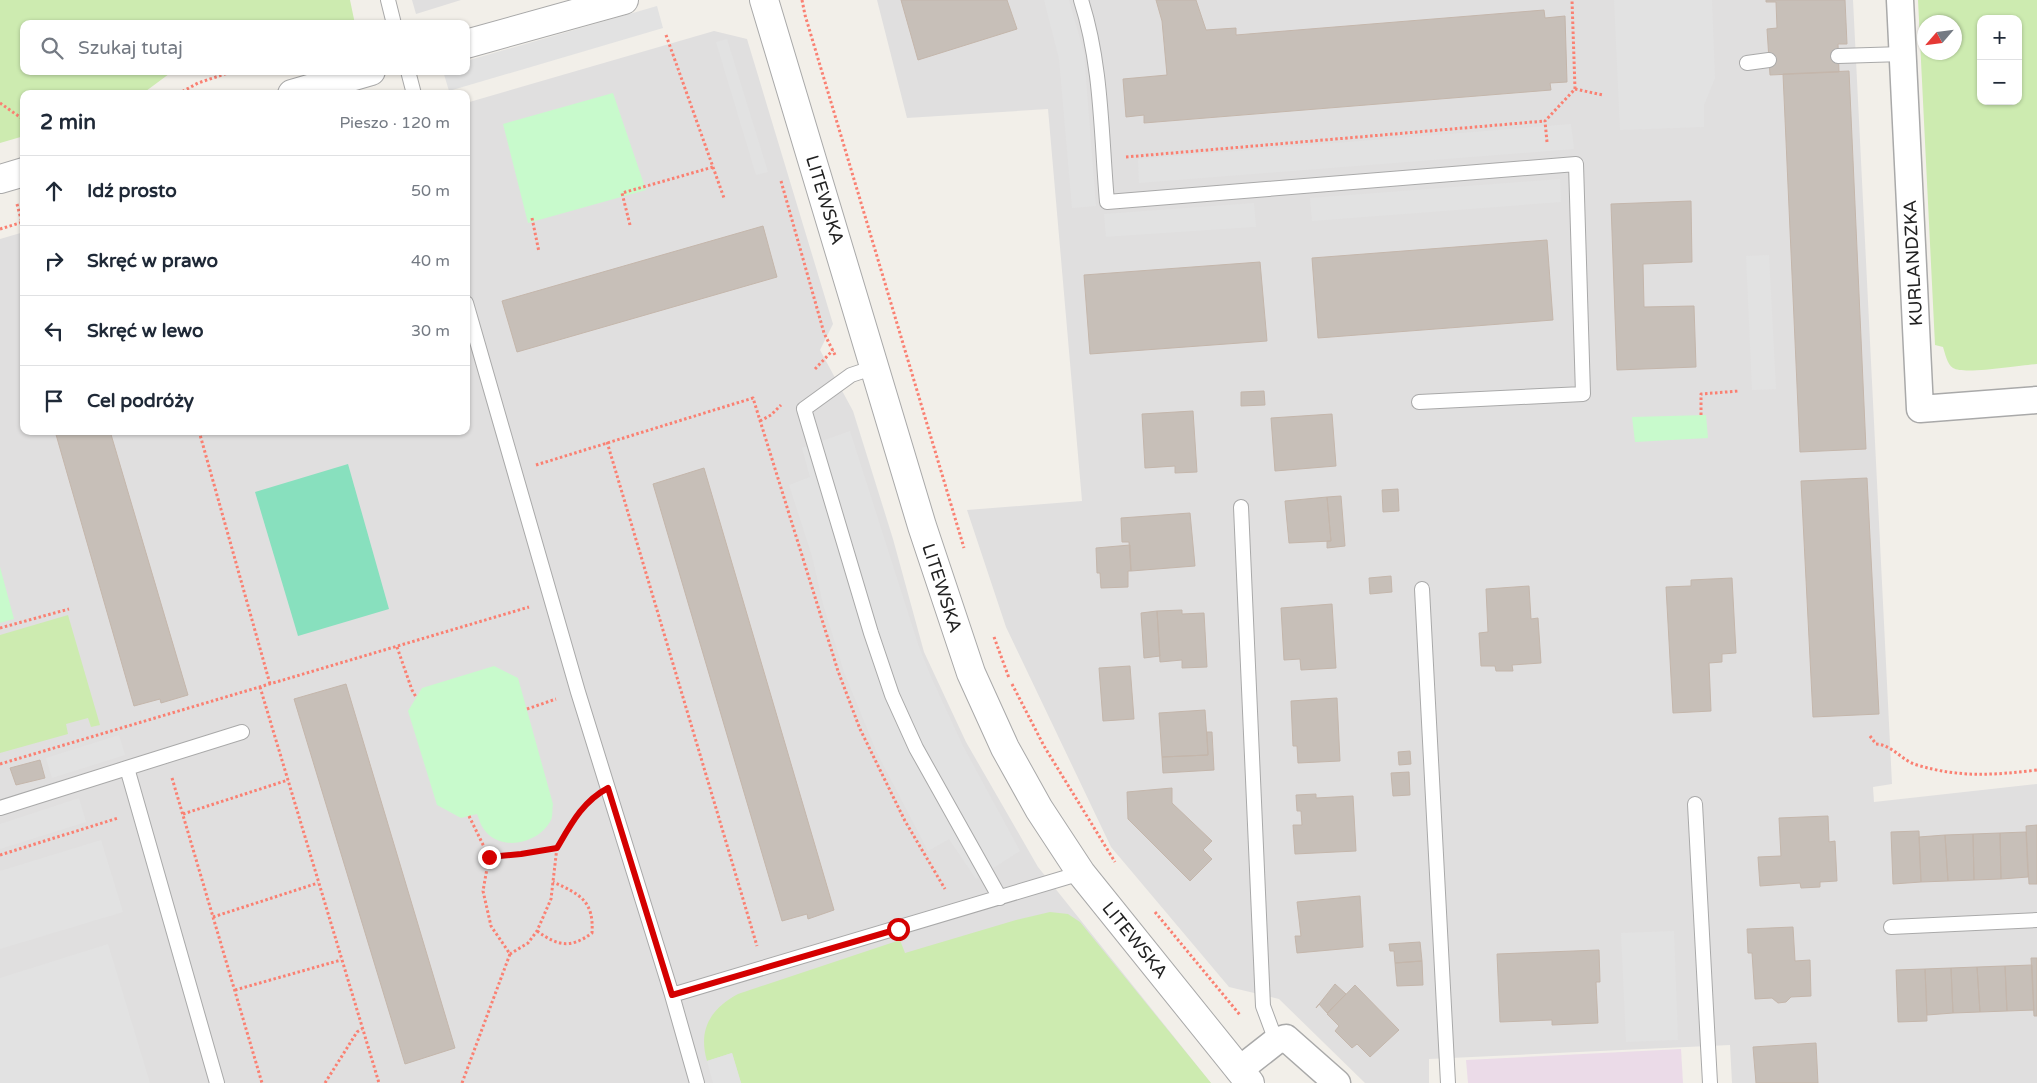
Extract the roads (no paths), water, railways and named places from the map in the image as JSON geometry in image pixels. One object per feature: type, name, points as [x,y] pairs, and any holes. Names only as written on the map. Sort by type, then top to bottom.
[{"type":"street","points":[[470,43],[624,0]]},
{"type":"street","name":"KURLANDZKA","points":[[1900,0],[1920,409],[2037,400]]},
{"type":"street","name":"LITEWSKA","points":[[768,12],[863,371],[922,526],[971,673],[1010,756],[1039,809],[1081,873],[1245,1077]]},
{"type":"street","points":[[306,90],[357,75]]},
{"type":"street","points":[[0,179],[20,173]]},
{"type":"street","points":[[1245,1077],[1271,1045],[1286,1038],[1337,1083]]},
{"type":"lane","points":[[388,0],[393,20]]},
{"type":"lane","points":[[1081,0],[1095,56],[1107,202],[1576,164],[1583,394],[1419,402]]},
{"type":"lane","points":[[1838,56],[1903,54]]},
{"type":"lane","points":[[1747,63],[1769,60]]},
{"type":"lane","points":[[409,75],[413,90]]},
{"type":"lane","points":[[470,316],[578,692],[672,995],[697,1083]]},
{"type":"lane","points":[[863,371],[804,409],[871,633],[892,695],[916,748],[1000,898]]},
{"type":"lane","points":[[1241,507],[1263,1006],[1271,1045]]},
{"type":"lane","points":[[1422,589],[1448,1083]]},
{"type":"lane","points":[[0,808],[242,732]]},
{"type":"lane","points":[[127,768],[217,1083]]},
{"type":"lane","points":[[1695,804],[1710,1083]]},
{"type":"lane","points":[[672,995],[1081,873]]},
{"type":"lane","points":[[1891,927],[2037,920]]}]
